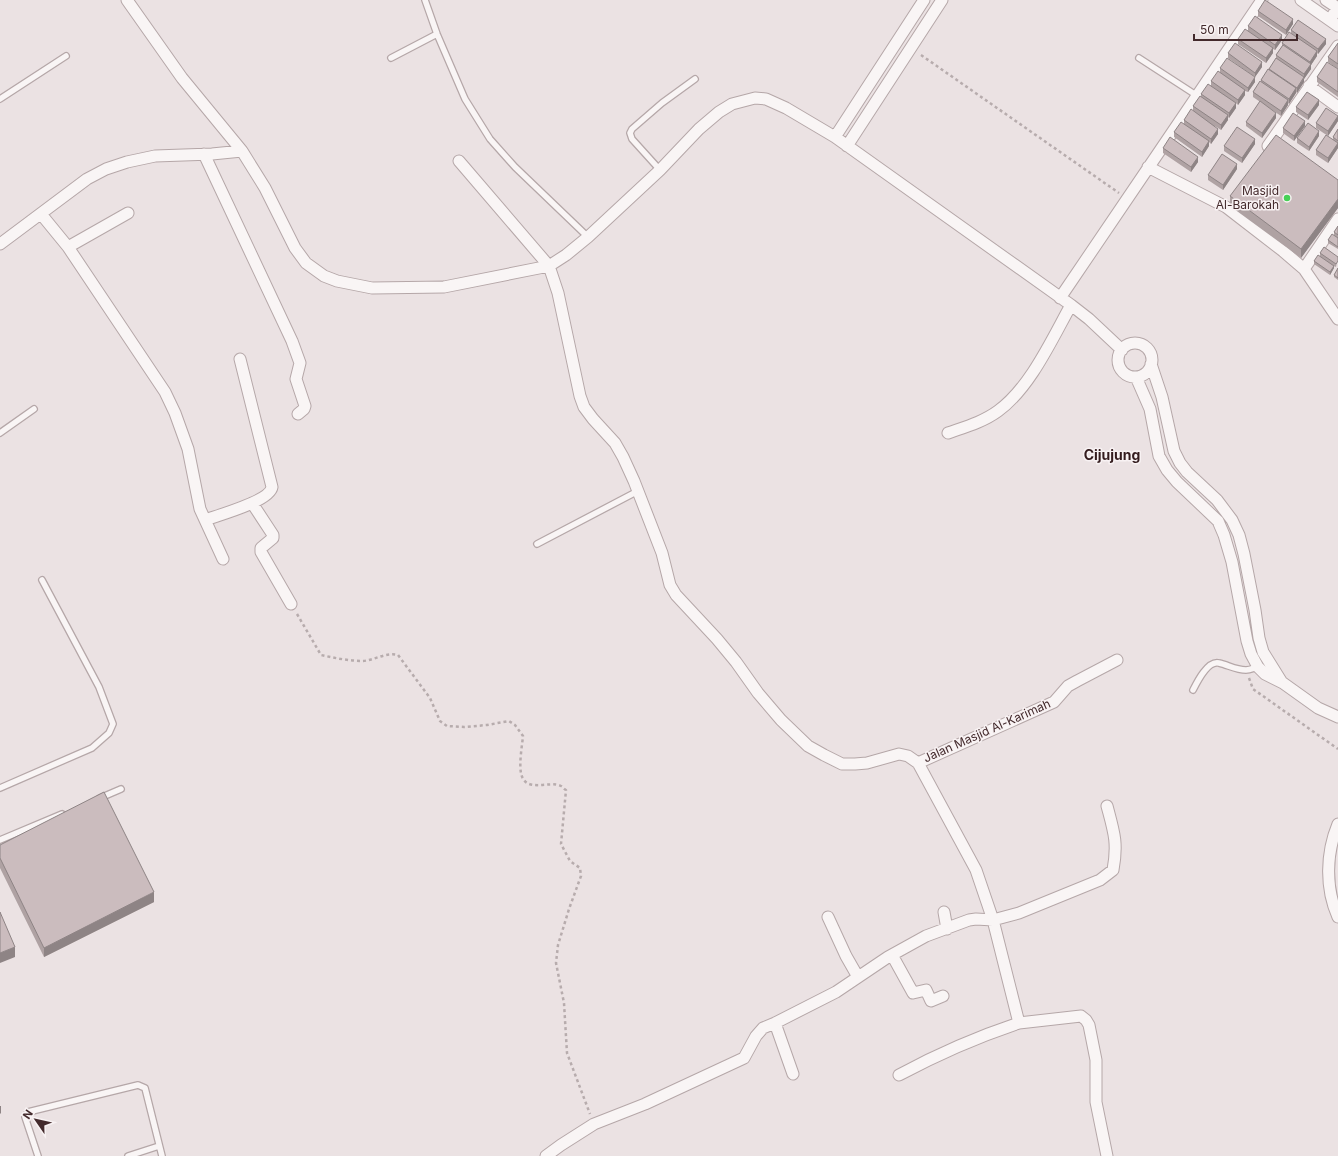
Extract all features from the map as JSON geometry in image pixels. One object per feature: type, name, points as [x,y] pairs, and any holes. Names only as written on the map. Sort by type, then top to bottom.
[{"type":"street","points":[[127,0],[182,78],[239,151],[265,188],[297,252],[310,266],[324,276],[337,281],[372,288],[444,287],[549,266],[566,255],[588,237],[660,170],[699,129],[719,112],[742,100],[755,98],[766,99],[786,108],[835,137],[1089,319],[1122,350]]},
{"type":"street","points":[[835,137],[924,0]]},
{"type":"street","points":[[847,146],[942,0]]},
{"type":"street","points":[[1060,298],[1128,199],[1196,95],[1262,0]]},
{"type":"street","points":[[1301,0],[1334,23],[1338,8],[1326,0]]},
{"type":"street","points":[[1260,157],[1276,141],[1309,86],[1338,46]]},
{"type":"street","points":[[1309,86],[1338,107]]},
{"type":"street","points":[[0,244],[87,179],[106,169],[127,162],[155,156],[239,151]]},
{"type":"street","points":[[208,154],[292,341],[300,363],[296,379],[305,406],[304,409],[298,414]]},
{"type":"street","points":[[459,161],[549,266],[558,293],[580,396],[584,407],[615,443],[623,457],[662,553],[670,585],[676,595],[736,662],[758,693],[781,720],[808,746],[842,764],[867,763],[899,754],[908,756],[918,763],[976,870],[993,920],[1019,1023]]},
{"type":"street","points":[[1148,168],[1228,204],[1304,269],[1338,319]]},
{"type":"street","points":[[68,247],[128,213]]},
{"type":"street","points":[[41,214],[68,247],[165,392],[175,413],[188,449],[198,501],[223,559]]},
{"type":"street","points":[[1304,269],[1338,219]]},
{"type":"street","points":[[948,432],[976,424],[997,411],[1014,397],[1041,359],[1070,305]]},
{"type":"street","points":[[1135,343],[1142,345],[1148,350],[1151,357],[1150,369],[1143,375],[1136,377],[1129,376],[1122,372],[1118,365],[1118,357],[1122,350],[1128,345],[1135,343]]},
{"type":"street","points":[[205,520],[252,503],[272,491],[240,359]]},
{"type":"street","points":[[1151,364],[1162,397],[1174,451],[1177,457],[1187,472],[1217,500],[1232,520],[1244,554],[1261,645],[1269,663],[1283,683]]},
{"type":"street","points":[[1136,377],[1150,410],[1159,456],[1167,470],[1177,482],[1218,521],[1224,535],[1232,562],[1247,641],[1251,654],[1258,667],[1265,674],[1283,683],[1318,708],[1338,717]]},
{"type":"street","points":[[252,503],[273,535],[273,538],[261,548],[261,552],[291,604]]},
{"type":"street","name":"Jalan Masjid Al-Karimah","points":[[918,763],[1054,702],[1068,686],[1116,660]]},
{"type":"street","points":[[546,1156],[594,1124],[644,1104],[744,1058],[756,1036],[763,1028],[836,992],[892,955],[926,936],[969,920],[993,920],[1019,913],[1100,880],[1113,870],[1116,852],[1115,834],[1107,806]]},
{"type":"street","points":[[1338,824],[1333,836],[1328,864],[1329,889],[1338,917]]},
{"type":"street","points":[[944,912],[947,929]]},
{"type":"street","points":[[828,917],[846,956],[858,977]]},
{"type":"street","points":[[892,955],[913,993],[926,990],[931,1001],[943,996]]},
{"type":"street","points":[[900,1075],[928,1060],[960,1046],[1019,1023],[1081,1016],[1086,1020],[1096,1060],[1096,1102],[1107,1156]]},
{"type":"street","points":[[775,1023],[793,1074]]},
{"type":"lane","points":[[426,0],[437,34],[465,99],[490,139],[515,167],[588,237]]},
{"type":"lane","points":[[391,58],[437,34]]},
{"type":"lane","points":[[0,99],[66,56]]},
{"type":"lane","points":[[1139,58],[1196,95]]},
{"type":"lane","points":[[660,170],[632,139],[630,133],[632,129],[662,103],[695,79]]},
{"type":"lane","points":[[0,432],[34,409]]},
{"type":"lane","points":[[537,544],[638,491]]},
{"type":"lane","points":[[0,788],[92,748],[109,733],[113,724],[99,687],[42,580]]},
{"type":"lane","points":[[1193,690],[1197,680],[1214,662],[1246,671],[1258,667]]},
{"type":"lane","points":[[93,801],[121,788]]},
{"type":"lane","points":[[0,840],[71,810]]},
{"type":"lane","points":[[38,1156],[25,1117],[28,1112],[138,1085],[146,1088],[162,1156]]},
{"type":"lane","points":[[128,1156],[159,1146]]},
{"type":"path","points":[[911,48],[1128,199]]},
{"type":"path","points":[[291,604],[321,655],[364,661],[392,654],[398,655],[430,698],[440,721],[447,726],[464,727],[509,721],[515,725],[523,736],[521,774],[526,782],[533,785],[546,784],[560,786],[566,790],[561,844],[570,861],[580,868],[581,876],[558,945],[556,963],[564,1003],[567,1053],[594,1124]]},
{"type":"path","points":[[1246,671],[1253,689],[1338,749]]},
{"type":"building","points":[[1265,0],[1293,19],[1286,30],[1258,11]]},
{"type":"building","points":[[1255,16],[1282,35],[1275,45],[1248,26]]},
{"type":"building","points":[[1298,20],[1326,39],[1318,49],[1291,30]]},
{"type":"building","points":[[1245,29],[1273,48],[1266,58],[1238,39]]},
{"type":"building","points":[[1289,32],[1317,51],[1310,62],[1282,43]]},
{"type":"building","points":[[1235,43],[1262,62],[1255,73],[1228,53]]},
{"type":"building","points":[[1338,43],[1338,64],[1328,57]]},
{"type":"building","points":[[1283,45],[1311,64],[1304,74],[1276,55]]},
{"type":"building","points":[[1227,58],[1255,77],[1248,88],[1220,68]]},
{"type":"building","points":[[1276,58],[1304,77],[1297,88],[1269,69]]},
{"type":"building","points":[[1327,62],[1338,69],[1338,92],[1317,77]]},
{"type":"building","points":[[1268,69],[1296,88],[1289,99],[1261,80]]},
{"type":"building","points":[[1218,71],[1245,90],[1238,100],[1211,81]]},
{"type":"building","points":[[1260,81],[1288,100],[1281,111],[1253,92]]},
{"type":"building","points":[[1208,84],[1236,103],[1229,113],[1201,94]]},
{"type":"building","points":[[1307,92],[1319,100],[1308,115],[1296,107]]},
{"type":"building","points":[[1200,96],[1228,115],[1221,125],[1193,106]]},
{"type":"building","points":[[1260,101],[1276,113],[1262,133],[1246,122]]},
{"type":"building","points":[[1326,108],[1338,116],[1328,131],[1316,123]]},
{"type":"building","points":[[1191,109],[1218,129],[1211,139],[1184,120]]},
{"type":"building","points":[[1293,113],[1305,121],[1294,136],[1283,128]]},
{"type":"building","points":[[1181,122],[1209,141],[1202,152],[1174,132]]},
{"type":"building","points":[[1308,123],[1319,131],[1309,147],[1297,138]]},
{"type":"building","points":[[1237,127],[1255,139],[1242,158],[1224,146]]},
{"type":"building","points":[[1338,129],[1338,141],[1333,137]]},
{"type":"building","name":"Masjid Al-Barokah","points":[[1276,135],[1338,180],[1338,199],[1301,249],[1230,196]]},
{"type":"building","points":[[1326,135],[1338,143],[1328,158],[1316,150]]},
{"type":"building","points":[[1170,137],[1198,157],[1191,167],[1163,148]]},
{"type":"building","points":[[1222,154],[1237,164],[1223,185],[1208,175]]},
{"type":"building","points":[[1338,226],[1338,235],[1334,232]]},
{"type":"building","points":[[1332,234],[1338,238],[1338,247],[1328,240]]},
{"type":"building","points":[[1324,247],[1338,257],[1336,264],[1320,253]]},
{"type":"building","points":[[1318,255],[1334,266],[1330,272],[1314,261]]},
{"type":"building","points":[[1338,268],[1338,278],[1334,275]]},
{"type":"building","points":[[104,792],[154,892],[44,948],[0,858],[0,845]]},
{"type":"building","points":[[0,912],[15,947],[0,953]]},
{"type":"place","name":"Masjid Al-Barokah","points":[[1287,198]]},
{"type":"district","name":"Cijujung","points":[[1112,455]]}]
